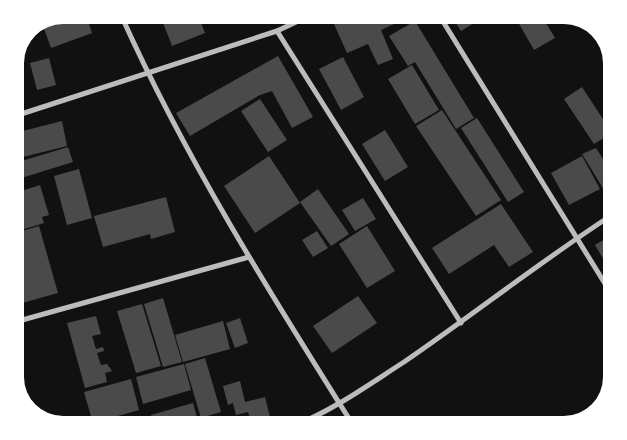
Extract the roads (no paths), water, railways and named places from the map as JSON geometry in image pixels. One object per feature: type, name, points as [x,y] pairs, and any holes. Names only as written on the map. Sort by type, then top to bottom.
[{"type":"street","points":[[125,24],[147,73],[249,257],[348,416]]},
{"type":"street","points":[[24,113],[277,31],[292,24]]},
{"type":"street","points":[[445,24],[603,280]]},
{"type":"street","points":[[277,31],[461,323]]},
{"type":"street","points":[[315,416],[340,404],[461,323],[577,237],[603,221]]},
{"type":"street","points":[[24,320],[249,257]]}]
